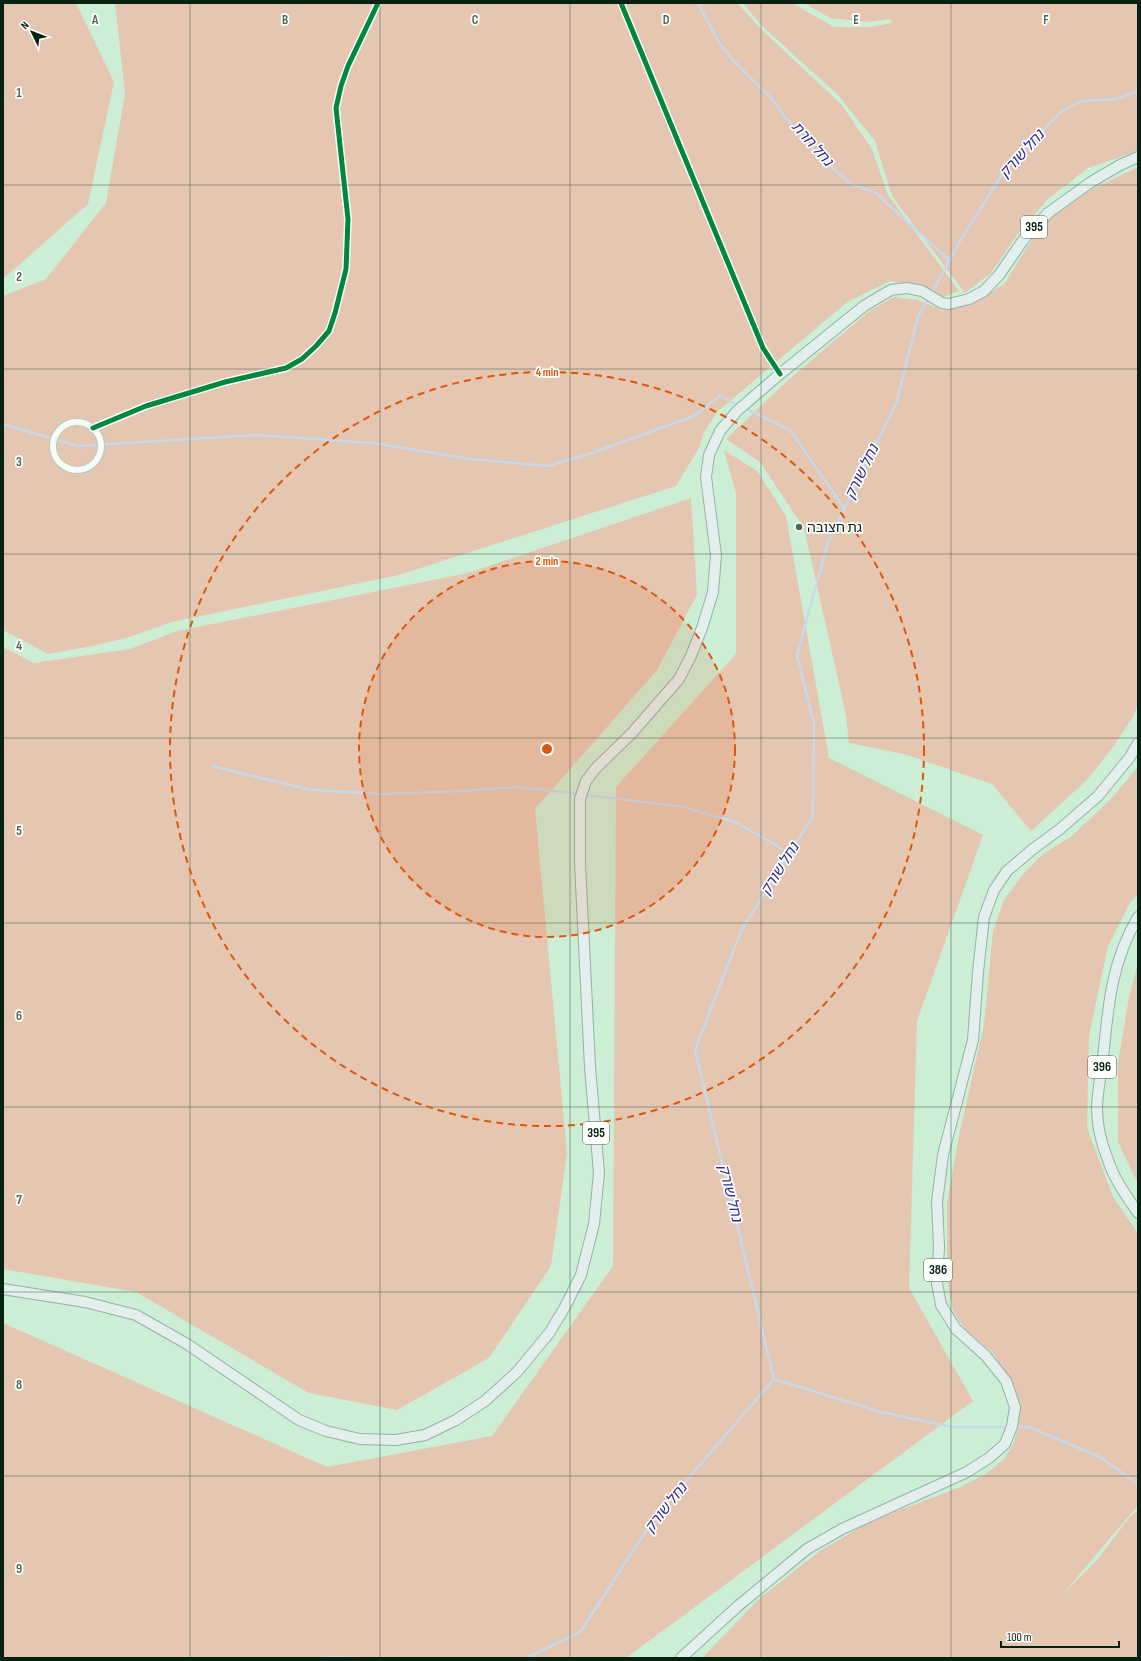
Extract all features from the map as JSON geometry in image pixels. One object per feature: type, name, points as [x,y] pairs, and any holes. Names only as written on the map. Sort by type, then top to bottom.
[{"type":"main road","name":"395","points":[[3,1289],[85,1302],[136,1315],[187,1344],[299,1420],[326,1431],[360,1438],[385,1440],[408,1439],[425,1435],[456,1420],[485,1401],[517,1372],[550,1332],[565,1307],[581,1275],[594,1224],[599,1174],[590,1067],[580,863],[580,799],[586,781],[595,769],[632,733],[679,679],[691,656],[702,628],[713,592],[716,556],[706,477],[709,455],[720,431],[737,411],[780,374],[864,306],[891,290],[907,288],[922,291],[942,303],[956,303],[969,299],[984,291],[999,275],[1034,226],[1048,213],[1097,179],[1120,165],[1138,157]]},
{"type":"main road","name":"386","points":[[681,1658],[738,1606],[806,1549],[842,1529],[967,1472],[989,1458],[1005,1444],[1012,1426],[1015,1406],[1006,1381],[986,1356],[956,1329],[940,1305],[937,1283],[939,1247],[937,1202],[943,1155],[974,1040],[978,972],[984,917],[994,890],[1007,872],[1033,848],[1060,829],[1098,796],[1130,757],[1138,743]]},
{"type":"main road","name":"396","points":[[1138,918],[1132,927],[1116,966],[1109,995],[1097,1110],[1100,1130],[1108,1161],[1125,1194],[1138,1213]]},
{"type":"street","points":[[93,428],[146,406],[225,382],[286,368],[302,359],[316,346],[328,331],[335,313],[346,269],[348,219],[336,108],[341,86],[348,66],[378,3]]},
{"type":"street","points":[[621,3],[763,348],[780,374]]},
{"type":"street","points":[[71,422],[79,422],[87,423],[93,428],[100,441],[101,449],[99,456],[94,462],[84,468],[72,469],[59,461],[54,454],[53,446],[54,438],[60,428],[71,422]]},
{"type":"shaded area","points":[[3,3],[76,3],[114,82],[88,204],[3,279]]},
{"type":"shaded area","points":[[115,3],[737,3],[764,32],[841,104],[872,149],[888,195],[959,291],[943,297],[920,286],[890,281],[847,302],[717,412],[704,432],[700,446],[676,486],[399,575],[172,622],[126,638],[48,654],[3,630],[3,296],[46,279],[106,203],[125,94]]},
{"type":"shaded area","points":[[743,3],[792,3],[834,27],[871,27],[892,23],[890,19],[867,22],[830,18],[804,3],[1138,3],[1138,151],[1088,168],[1048,199],[1019,232],[991,273],[965,293],[892,196],[875,141],[838,95],[760,24]]},
{"type":"shaded area","points":[[1138,167],[1138,704],[1134,715],[1113,747],[1087,780],[1031,831],[992,784],[904,754],[849,743],[846,715],[804,528],[760,462],[726,439],[786,382],[868,312],[894,297],[918,300],[942,310],[972,304],[1004,284],[1028,246],[1048,220],[1092,189]]},
{"type":"shaded area","points":[[724,450],[757,471],[786,516],[829,758],[983,835],[917,1021],[909,1288],[973,1401],[626,1658],[3,1658],[3,1323],[327,1467],[492,1436],[613,1266],[616,787],[736,654],[736,493]]},
{"type":"shaded area","points":[[691,498],[697,595],[657,670],[535,809],[567,1153],[551,1266],[489,1358],[397,1410],[309,1393],[136,1292],[3,1269],[3,647],[34,663],[130,649],[177,631],[468,573]]},
{"type":"shaded area","points":[[1138,767],[1138,894],[1130,903],[1108,946],[1089,1036],[1087,1128],[1113,1197],[1138,1233],[1138,1505],[1062,1595],[1098,1559],[1129,1518],[1138,1510],[1138,1658],[702,1658],[760,1598],[820,1551],[869,1522],[960,1487],[986,1474],[1004,1459],[1014,1443],[1019,1420],[1017,1400],[1010,1381],[993,1353],[965,1329],[953,1311],[947,1279],[947,1203],[959,1136],[984,1025],[993,931],[1004,900],[1024,873],[1043,854],[1072,836],[1109,801]]},
{"type":"shaded area","points":[[1138,963],[1138,1184],[1118,1142],[1118,1063],[1129,997]]},
{"type":"waterway","name":"נחל חרת","points":[[698,3],[718,41],[730,57],[773,100],[784,116],[821,158],[851,184],[876,193],[949,260]]},
{"type":"waterway","name":"נחל שורק","points":[[932,293],[960,241],[1005,170],[1061,112],[1081,101],[1117,99],[1138,91]]},
{"type":"waterway","name":"נחל שורק","points":[[526,1658],[580,1632],[656,1516],[774,1379],[695,1050],[741,931],[813,816],[814,723],[797,655],[828,542],[897,401],[918,317],[929,297]]},
{"type":"waterway","points":[[3,424],[77,446],[257,435],[372,443],[470,459],[548,466],[592,453],[694,416],[720,396],[740,406]]},
{"type":"waterway","points":[[744,408],[790,430],[844,508]]},
{"type":"waterway","points":[[212,766],[311,790],[381,794],[518,787],[580,794]]},
{"type":"waterway","points":[[585,795],[684,807],[737,823],[790,853]]},
{"type":"waterway","points":[[774,1379],[881,1412],[952,1427],[1008,1427]]},
{"type":"waterway","points":[[1015,1427],[1029,1427],[1100,1457],[1138,1484]]},
{"type":"waterway","name":"נחל שורק","points":[[322,1658],[360,1658]]},
{"type":"cycle path","points":[[93,428],[146,406],[225,382],[286,368],[302,359],[329,331],[346,269],[348,219],[336,108],[341,86],[348,66],[378,3]]},
{"type":"cycle path","points":[[621,3],[763,348],[780,374]]},
{"type":"place","name":"גת חצובה","points":[[799,527]]}]
